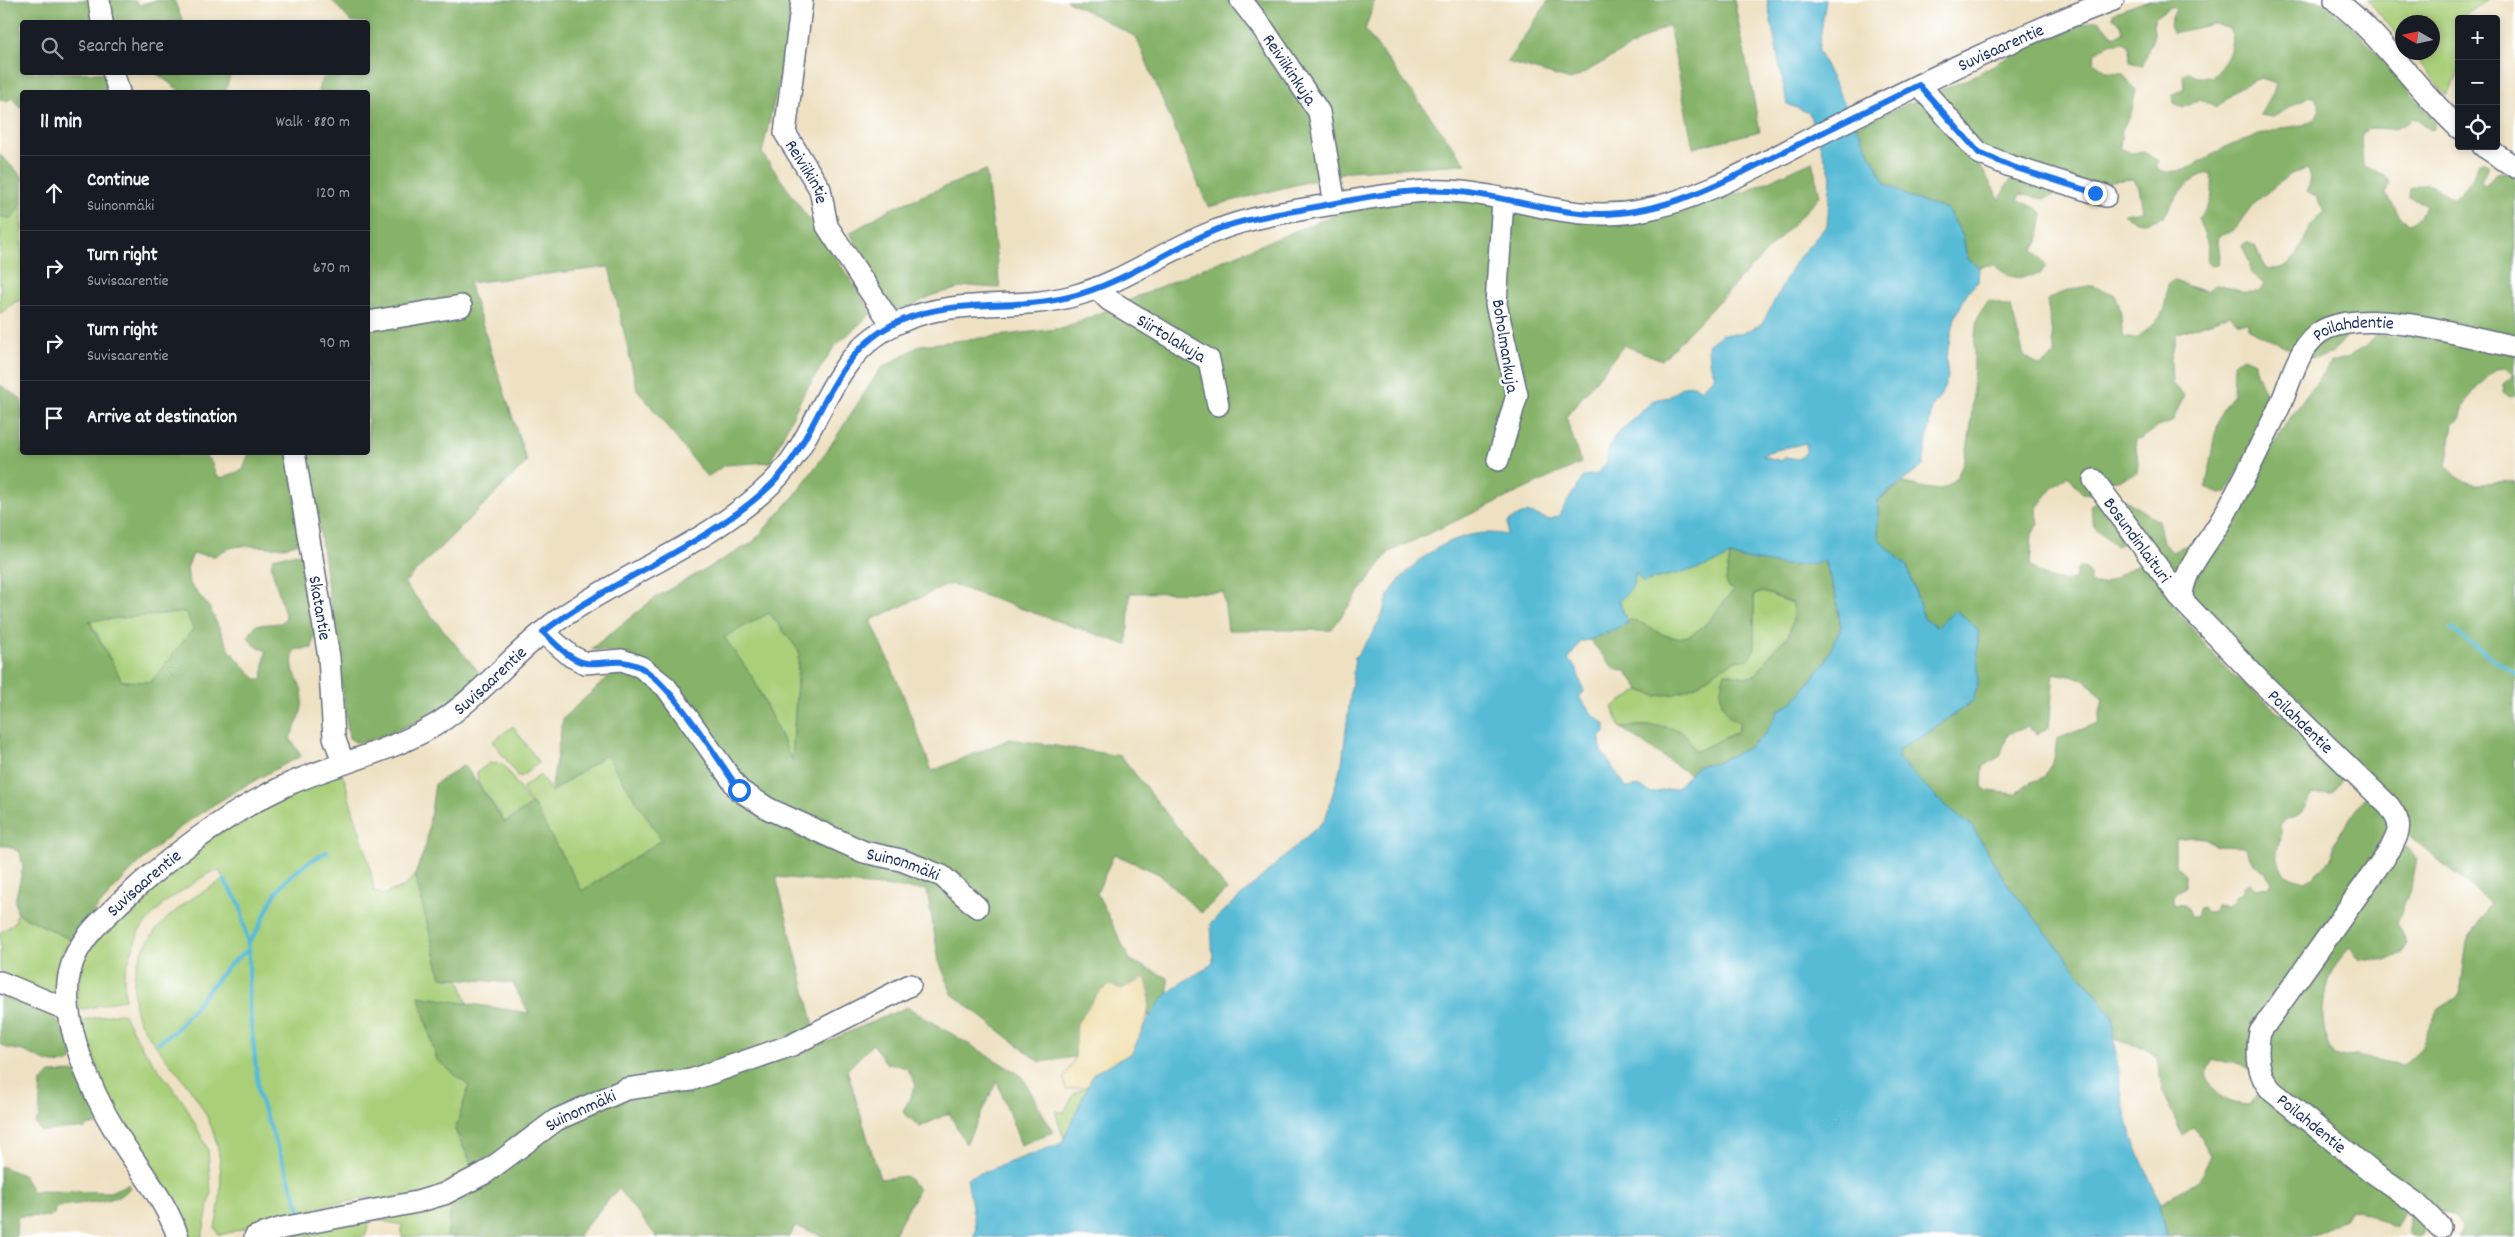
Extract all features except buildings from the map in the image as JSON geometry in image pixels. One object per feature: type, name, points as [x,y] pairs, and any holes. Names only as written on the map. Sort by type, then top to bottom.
[{"type":"street","points":[[99,0],[102,20]]},
{"type":"street","name":"Reiviikintie","points":[[802,0],[785,133],[820,189],[827,226],[892,325]]},
{"type":"street","name":"Reiviikinkuja","points":[[1241,0],[1264,30],[1319,112],[1335,204]]},
{"type":"street","name":"Suvisaarentie","points":[[178,1237],[161,1200],[119,1137],[99,1100],[72,1030],[68,1010],[68,977],[75,955],[95,927],[132,892],[196,838],[277,790],[343,762],[406,740],[446,718],[543,632],[600,593],[712,529],[772,483],[803,442],[841,371],[865,344],[892,325],[942,308],[1046,301],[1069,297],[1097,288],[1139,270],[1213,231],[1280,214],[1335,204],[1432,190],[1471,193],[1541,209],[1579,214],[1638,211],[1660,206],[1702,191],[2016,38],[2113,0]]},
{"type":"street","points":[[2335,0],[2363,25],[2441,112],[2455,124]]},
{"type":"street","points":[[114,75],[118,90]]},
{"type":"street","points":[[1919,85],[1979,153],[2010,166],[2106,196]]},
{"type":"street","points":[[2489,150],[2515,167]]},
{"type":"street","name":"Boholmankuja","points":[[1498,460],[1517,395],[1496,304],[1503,200]]},
{"type":"street","name":"Siirtolakuja","points":[[1097,288],[1109,300],[1209,360],[1218,405]]},
{"type":"street","points":[[370,322],[461,306]]},
{"type":"street","name":"Poilahdentie","points":[[2440,1227],[2416,1203],[2372,1172],[2272,1091],[2263,1082],[2258,1059],[2260,1032],[2391,848],[2400,831],[2396,817],[2389,806],[2260,681],[2182,600],[2185,576],[2196,562],[2252,464],[2274,422],[2301,354],[2318,332],[2344,324],[2382,322],[2450,332],[2515,347]]},
{"type":"street","name":"Skatantie","points":[[295,455],[329,657],[334,737],[343,762]]},
{"type":"street","name":"Bosundinlaituri","points":[[2094,480],[2182,600]]},
{"type":"street","name":"Suinonmäki","points":[[543,632],[571,656],[585,663],[622,660],[640,667],[666,687],[739,790],[769,809],[864,852],[901,860],[942,876],[977,908]]},
{"type":"street","points":[[0,982],[68,1010]]},
{"type":"street","name":"Suinonmäki","points":[[255,1237],[282,1228],[417,1202],[444,1194],[485,1173],[556,1120],[626,1089],[691,1080],[792,1045],[910,985]]},
{"type":"green space","points":[[0,0],[92,0],[96,20],[20,20],[20,75],[107,75],[112,90],[20,90],[20,107],[11,98],[8,101],[0,100]]},
{"type":"green space","points":[[106,0],[134,0],[140,5],[156,0],[174,0],[182,20],[109,20]]},
{"type":"green space","points":[[332,0],[792,0],[788,42],[762,153],[828,246],[872,313],[834,347],[803,395],[770,462],[725,465],[707,477],[637,389],[609,267],[469,283],[527,462],[404,583],[482,676],[469,688],[427,716],[412,724],[364,742],[355,742],[349,738],[318,517],[306,455],[370,455],[370,90],[319,90],[321,81],[326,75],[370,75],[370,20],[349,20]]},
{"type":"green space","points":[[1066,0],[1375,0],[1365,30],[1466,164],[1350,171],[1208,207],[1136,37]]},
{"type":"green space","points":[[1549,0],[1734,0],[1760,131],[1693,148],[1669,25],[1571,80],[1507,62]]},
{"type":"green space","points":[[2149,0],[2318,0],[2323,2],[2359,33],[2435,121],[2434,129],[2431,130],[2414,118],[2393,129],[2368,128],[2361,137],[2363,165],[2384,175],[2389,182],[2386,193],[2400,217],[2409,223],[2412,222],[2418,218],[2425,207],[2426,204],[2409,197],[2410,189],[2429,185],[2455,199],[2472,179],[2479,162],[2484,161],[2489,166],[2480,182],[2486,185],[2497,173],[2505,172],[2515,177],[2515,345],[2348,327],[2343,341],[2334,351],[2323,356],[2308,357],[2248,329],[2248,322],[2237,322],[2230,315],[2176,334],[2171,360],[2172,384],[2184,395],[2172,422],[2157,427],[2142,439],[2135,440],[2138,462],[2137,473],[2119,480],[2100,479],[2091,494],[2082,493],[2068,475],[2053,487],[2036,509],[2039,524],[2032,534],[2030,566],[2040,573],[2057,580],[2075,579],[2078,567],[2086,569],[2090,576],[2090,584],[2104,584],[2140,563],[2152,566],[2125,537],[2122,544],[2116,546],[2094,527],[2090,505],[2115,493],[2158,521],[2163,542],[2172,552],[2184,546],[2196,550],[2168,598],[2217,658],[2249,688],[2307,736],[2332,764],[2342,779],[2332,793],[2312,795],[2308,804],[2299,814],[2286,818],[2280,825],[2281,833],[2277,859],[2285,875],[2304,881],[2312,877],[2332,859],[2334,843],[2365,795],[2374,798],[2393,833],[2270,1012],[2258,1074],[2241,1064],[2213,1061],[2206,1074],[2214,1088],[2228,1101],[2250,1105],[2270,1078],[2270,1034],[2400,847],[2409,849],[2417,860],[2411,886],[2397,923],[2406,943],[2403,953],[2386,961],[2359,958],[2349,948],[2331,973],[2323,1006],[2323,1017],[2326,1038],[2336,1058],[2356,1056],[2403,1065],[2421,1048],[2438,1008],[2460,994],[2467,941],[2491,903],[2412,838],[2406,827],[2190,600],[2188,583],[2283,428],[2331,362],[2346,358],[2366,346],[2375,336],[2416,335],[2515,354],[2515,396],[2509,397],[2502,392],[2503,384],[2514,375],[2506,368],[2496,369],[2478,385],[2464,406],[2460,419],[2453,424],[2446,466],[2465,481],[2472,484],[2503,481],[2515,482],[2515,1237],[2458,1237],[2462,1227],[2453,1215],[2430,1210],[2422,1235],[2418,1237],[2410,1235],[2410,1211],[2405,1210],[2396,1228],[2359,1210],[2349,1211],[2344,1220],[2309,1237],[2167,1237],[2160,1204],[2200,1179],[2211,1155],[2194,1127],[2182,1135],[2162,1089],[2157,1058],[2146,1048],[2114,1040],[2112,1015],[2006,882],[1971,825],[1940,801],[1898,760],[1898,749],[1922,737],[1974,700],[1936,627],[1924,618],[1907,566],[1878,538],[1878,500],[1903,483],[1940,489],[1954,481],[1963,464],[1972,414],[1977,321],[1988,301],[2011,307],[2024,356],[2040,366],[2055,355],[2047,300],[2088,286],[2114,294],[2119,306],[2124,337],[2135,339],[2160,317],[2165,304],[2167,284],[2174,281],[2207,292],[2217,284],[2243,292],[2259,292],[2264,284],[2250,272],[2250,264],[2242,245],[2247,242],[2255,246],[2266,268],[2276,269],[2284,267],[2290,263],[2300,250],[2311,226],[2324,211],[2315,195],[2307,193],[2311,178],[2308,169],[2290,174],[2254,203],[2233,231],[2219,236],[2219,261],[2218,265],[2212,266],[2207,263],[2208,245],[2198,218],[2211,198],[2210,173],[2202,175],[2189,183],[2177,196],[2164,217],[2139,222],[2124,214],[2143,211],[2139,187],[2133,179],[2111,181],[2105,192],[1976,159],[2000,200],[2006,185],[2017,175],[2059,188],[2055,195],[2044,199],[2020,194],[2018,200],[2037,208],[2043,214],[2038,242],[2033,250],[2046,266],[2040,274],[2015,277],[2008,275],[1993,265],[1979,267],[1967,258],[1963,236],[1947,209],[1911,198],[1885,183],[1856,126],[1970,78],[2034,43],[2091,21],[2099,20],[2114,37],[2123,32],[2121,24],[2113,18],[2113,13]],"holes":[[[2169,7],[2176,8],[2169,26],[2173,33],[2214,24],[2231,29],[2232,37],[2228,56],[2211,77],[2197,77],[2187,72],[2183,74],[2184,88],[2172,96],[2174,103],[2183,108],[2199,99],[2218,107],[2240,87],[2260,78],[2276,83],[2274,91],[2260,115],[2273,117],[2309,96],[2315,97],[2320,109],[2315,119],[2303,125],[2281,128],[2231,144],[2185,170],[2166,172],[2156,168],[2158,161],[2144,152],[2131,153],[2120,148],[2122,129],[2131,114],[2136,90],[2122,73],[2107,72],[2094,62],[2095,53],[2108,44],[2124,42],[2129,47],[2130,62],[2142,66],[2154,35],[2154,18]],[[2054,673],[2085,679],[2103,699],[2098,723],[2057,739],[2054,759],[2044,777],[2031,782],[2016,794],[1988,791],[1982,787],[1983,767],[2000,756],[2008,734],[2027,727],[2038,734],[2049,727]],[[2205,838],[2216,846],[2245,847],[2253,863],[2264,871],[2272,882],[2268,887],[2255,889],[2250,883],[2243,886],[2243,891],[2227,906],[2216,905],[2214,911],[2207,912],[2203,908],[2199,909],[2197,917],[2191,917],[2190,912],[2184,905],[2174,904],[2174,895],[2185,887],[2185,875],[2175,865],[2175,839]]]},
{"type":"green space","points":[[2368,0],[2488,0],[2465,15],[2455,15],[2455,80],[2446,96],[2418,60],[2440,60],[2440,15],[2395,15],[2395,33]]},
{"type":"green space","points":[[159,75],[230,76],[226,90],[179,90]]},
{"type":"green space","points":[[0,155],[20,174],[20,205],[12,219],[0,216]]},
{"type":"green space","points":[[1812,161],[1820,196],[1662,360],[1624,345],[1566,417],[1581,463],[1389,552],[1331,630],[1228,630],[1223,592],[1130,593],[1127,645],[950,584],[871,620],[902,692],[932,771],[1010,739],[1121,756],[1227,890],[1201,913],[1159,874],[1114,854],[1097,893],[1130,960],[1168,978],[1168,996],[1148,1017],[1151,990],[1121,989],[1099,992],[1077,1023],[1075,1057],[1040,1062],[952,994],[939,961],[927,890],[776,877],[819,1045],[907,1007],[1022,1076],[1053,1132],[1021,1145],[997,1081],[966,1144],[949,1113],[920,1127],[903,1112],[916,1085],[907,1068],[886,1063],[873,1044],[847,1070],[880,1179],[906,1176],[919,1189],[892,1237],[825,1237],[795,1226],[790,1237],[657,1237],[618,1189],[579,1234],[580,1237],[447,1237],[452,1202],[481,1183],[455,1130],[469,1086],[437,1060],[419,996],[529,1013],[512,983],[441,977],[415,875],[426,845],[435,784],[464,765],[505,822],[533,804],[582,891],[662,840],[606,755],[551,792],[563,718],[633,655],[591,649],[656,597],[752,543],[795,495],[827,451],[880,369],[921,345],[1065,328],[1194,272],[1347,210],[1450,194],[1606,224],[1745,192]],"holes":[[[769,613],[799,651],[792,760],[753,678],[724,637]]]},
{"type":"green space","points":[[986,170],[1000,288],[968,286],[933,295],[898,313],[885,296],[850,233],[890,209]]},
{"type":"green space","points":[[20,205],[20,301],[15,302],[0,314],[0,216],[12,218]]},
{"type":"green space","points":[[2244,357],[2255,362],[2269,406],[2227,493],[2219,494],[2206,487],[2214,438],[2222,411],[2233,395],[2234,363]]},
{"type":"green space","points":[[0,385],[20,398],[20,455],[200,455],[210,460],[216,476],[221,478],[243,470],[248,455],[288,455],[302,541],[281,547],[236,547],[225,550],[215,556],[193,554],[187,568],[189,583],[209,607],[230,651],[256,679],[262,679],[266,651],[254,645],[248,637],[256,625],[281,623],[286,618],[271,566],[273,558],[297,553],[304,556],[316,627],[312,648],[294,650],[293,657],[293,667],[303,694],[303,701],[296,727],[290,738],[301,756],[230,795],[172,834],[126,876],[71,940],[17,913],[15,901],[23,868],[20,852],[8,846],[0,846]],"holes":[[[186,612],[193,629],[151,682],[122,681],[89,621]]]},
{"type":"green space","points":[[1798,531],[1843,577],[1841,627],[1730,556],[1726,581],[1734,590],[1704,626],[1695,633],[1685,637],[1674,638],[1636,621],[1626,620],[1609,572]]},
{"type":"green space","points":[[1730,556],[1786,565],[1823,559],[1835,592],[1841,627],[1824,664],[1792,703],[1779,710],[1766,733],[1746,749],[1717,762],[1698,766],[1689,774],[1621,728],[1663,726],[1679,730],[1685,734],[1695,752],[1737,732],[1740,723],[1728,713],[1722,701],[1721,688],[1725,673],[1746,677],[1755,676],[1775,648],[1788,636],[1793,620],[1793,603],[1763,592],[1754,595],[1754,649],[1749,659],[1734,661],[1713,673],[1696,686],[1675,694],[1656,696],[1640,690],[1625,670],[1614,669],[1590,640],[1627,623],[1626,620],[1641,623],[1674,638],[1685,637],[1695,633],[1704,626],[1734,590],[1728,587],[1726,581]]},
{"type":"green space","points":[[1763,592],[1793,603],[1793,620],[1788,636],[1775,648],[1755,676],[1746,677],[1725,673],[1728,716],[1740,723],[1737,732],[1695,752],[1685,734],[1653,727],[1621,728],[1612,707],[1640,690],[1656,696],[1696,686],[1713,673],[1734,661],[1749,659],[1754,649],[1754,595]]},
{"type":"green space","points":[[187,612],[194,630],[151,682],[122,681],[89,620]]},
{"type":"green space","points":[[769,613],[799,650],[792,761],[753,678],[724,637]]},
{"type":"green space","points":[[513,726],[539,763],[519,778],[493,741]]},
{"type":"green space","points":[[606,754],[662,840],[582,891],[522,788],[540,775],[552,792]]},
{"type":"green space","points":[[490,763],[503,764],[531,806],[505,822],[478,783],[477,772]]},
{"type":"green space","points":[[335,775],[342,775],[345,782],[367,857],[374,891],[382,895],[405,886],[415,875],[441,977],[459,979],[468,1004],[419,997],[437,1060],[470,1086],[455,1130],[481,1183],[452,1202],[447,1237],[402,1237],[402,1225],[370,1218],[365,1237],[288,1237],[369,1218],[371,1197],[311,1209],[219,1235],[215,1228],[221,1189],[221,1171],[215,1136],[199,1103],[139,1021],[134,996],[135,974],[141,953],[152,935],[184,904],[224,880],[219,870],[207,874],[164,903],[139,931],[124,974],[125,999],[85,1009],[75,1008],[82,960],[110,924],[201,845],[275,801]]},
{"type":"green space","points":[[17,913],[71,940],[60,959],[54,995],[24,986],[0,970],[0,933],[15,922]]},
{"type":"green space","points":[[10,995],[34,1005],[53,1016],[66,1033],[73,1059],[66,1063],[53,1063],[0,1044],[0,996]]},
{"type":"green space","points":[[119,1013],[124,1015],[143,1049],[185,1104],[208,1150],[211,1193],[202,1237],[188,1237],[118,1118],[81,1026],[83,1020]]},
{"type":"green space","points":[[78,1072],[103,1125],[89,1125],[84,1129],[41,1132],[35,1123],[39,1118],[41,1082],[50,1073]]},
{"type":"green space","points":[[1088,1086],[1064,1139],[1055,1111],[1064,1112],[1075,1093]]},
{"type":"green space","points":[[0,1166],[23,1175],[32,1191],[110,1192],[128,1184],[130,1188],[124,1194],[115,1198],[55,1208],[54,1215],[47,1217],[20,1216],[17,1218],[16,1237],[0,1237]]},
{"type":"sand","points":[[1145,978],[1148,988],[1149,1007],[1144,1026],[1132,1053],[1094,1073],[1088,1086],[1066,1090],[1064,1078],[1075,1057],[1077,1023],[1099,992],[1110,985],[1121,989]]},
{"type":"water","points":[[1767,0],[1826,0],[1818,51],[1885,183],[1911,198],[1947,209],[1963,236],[1967,258],[1979,267],[1978,282],[1968,291],[1955,318],[1946,358],[1948,377],[1940,397],[1932,407],[1923,466],[1878,500],[1878,538],[1907,566],[1924,618],[1936,627],[1956,610],[1978,630],[1978,681],[1974,700],[1922,737],[1899,749],[1898,759],[1940,801],[1971,825],[2006,882],[2112,1015],[2119,1083],[2133,1140],[2160,1204],[2167,1237],[973,1237],[976,1230],[967,1178],[1062,1143],[1094,1073],[1132,1053],[1145,1024],[1164,998],[1180,984],[1213,963],[1211,923],[1325,820],[1342,763],[1355,657],[1373,632],[1390,593],[1402,577],[1414,565],[1442,545],[1474,534],[1507,535],[1508,522],[1519,515],[1528,513],[1549,520],[1558,516],[1584,476],[1597,474],[1607,462],[1608,450],[1614,437],[1654,400],[1669,397],[1683,386],[1694,385],[1701,390],[1715,375],[1709,362],[1708,345],[1722,334],[1741,334],[1762,324],[1795,262],[1827,225],[1831,176],[1809,113],[1787,104]],"holes":[[[1806,443],[1806,452],[1799,459],[1786,457],[1781,461],[1763,456],[1768,452]],[[1730,556],[1765,563],[1789,565],[1801,565],[1824,560],[1835,592],[1841,627],[1824,664],[1792,703],[1779,710],[1766,733],[1746,749],[1717,762],[1698,766],[1676,788],[1651,793],[1639,786],[1627,788],[1601,751],[1600,738],[1605,733],[1605,724],[1594,716],[1578,696],[1584,692],[1576,667],[1568,660],[1581,641],[1590,640],[1628,623],[1619,601],[1632,588],[1636,573],[1643,582],[1709,565]]]},
{"type":"waterway","points":[[2451,629],[2515,675]]},
{"type":"waterway","points":[[248,943],[257,931],[272,899],[281,886],[299,869],[327,852]]},
{"type":"waterway","points":[[224,880],[240,904],[249,949],[249,1004],[259,1096],[303,1217]]},
{"type":"waterway","points":[[158,1042],[174,1032],[229,965],[249,949]]},
{"type":"route","points":[[739,790],[666,687],[640,667],[622,660],[585,663],[571,656],[543,632],[600,593],[712,529],[754,499],[783,471],[803,442],[841,371],[872,338],[900,321],[942,308],[1024,303],[1069,297],[1111,283],[1213,231],[1228,226],[1289,212],[1398,194],[1432,190],[1471,193],[1541,209],[1579,214],[1617,214],[1660,206],[1732,178],[1919,85],[1967,142],[1979,153],[2010,166],[2095,193]]}]
